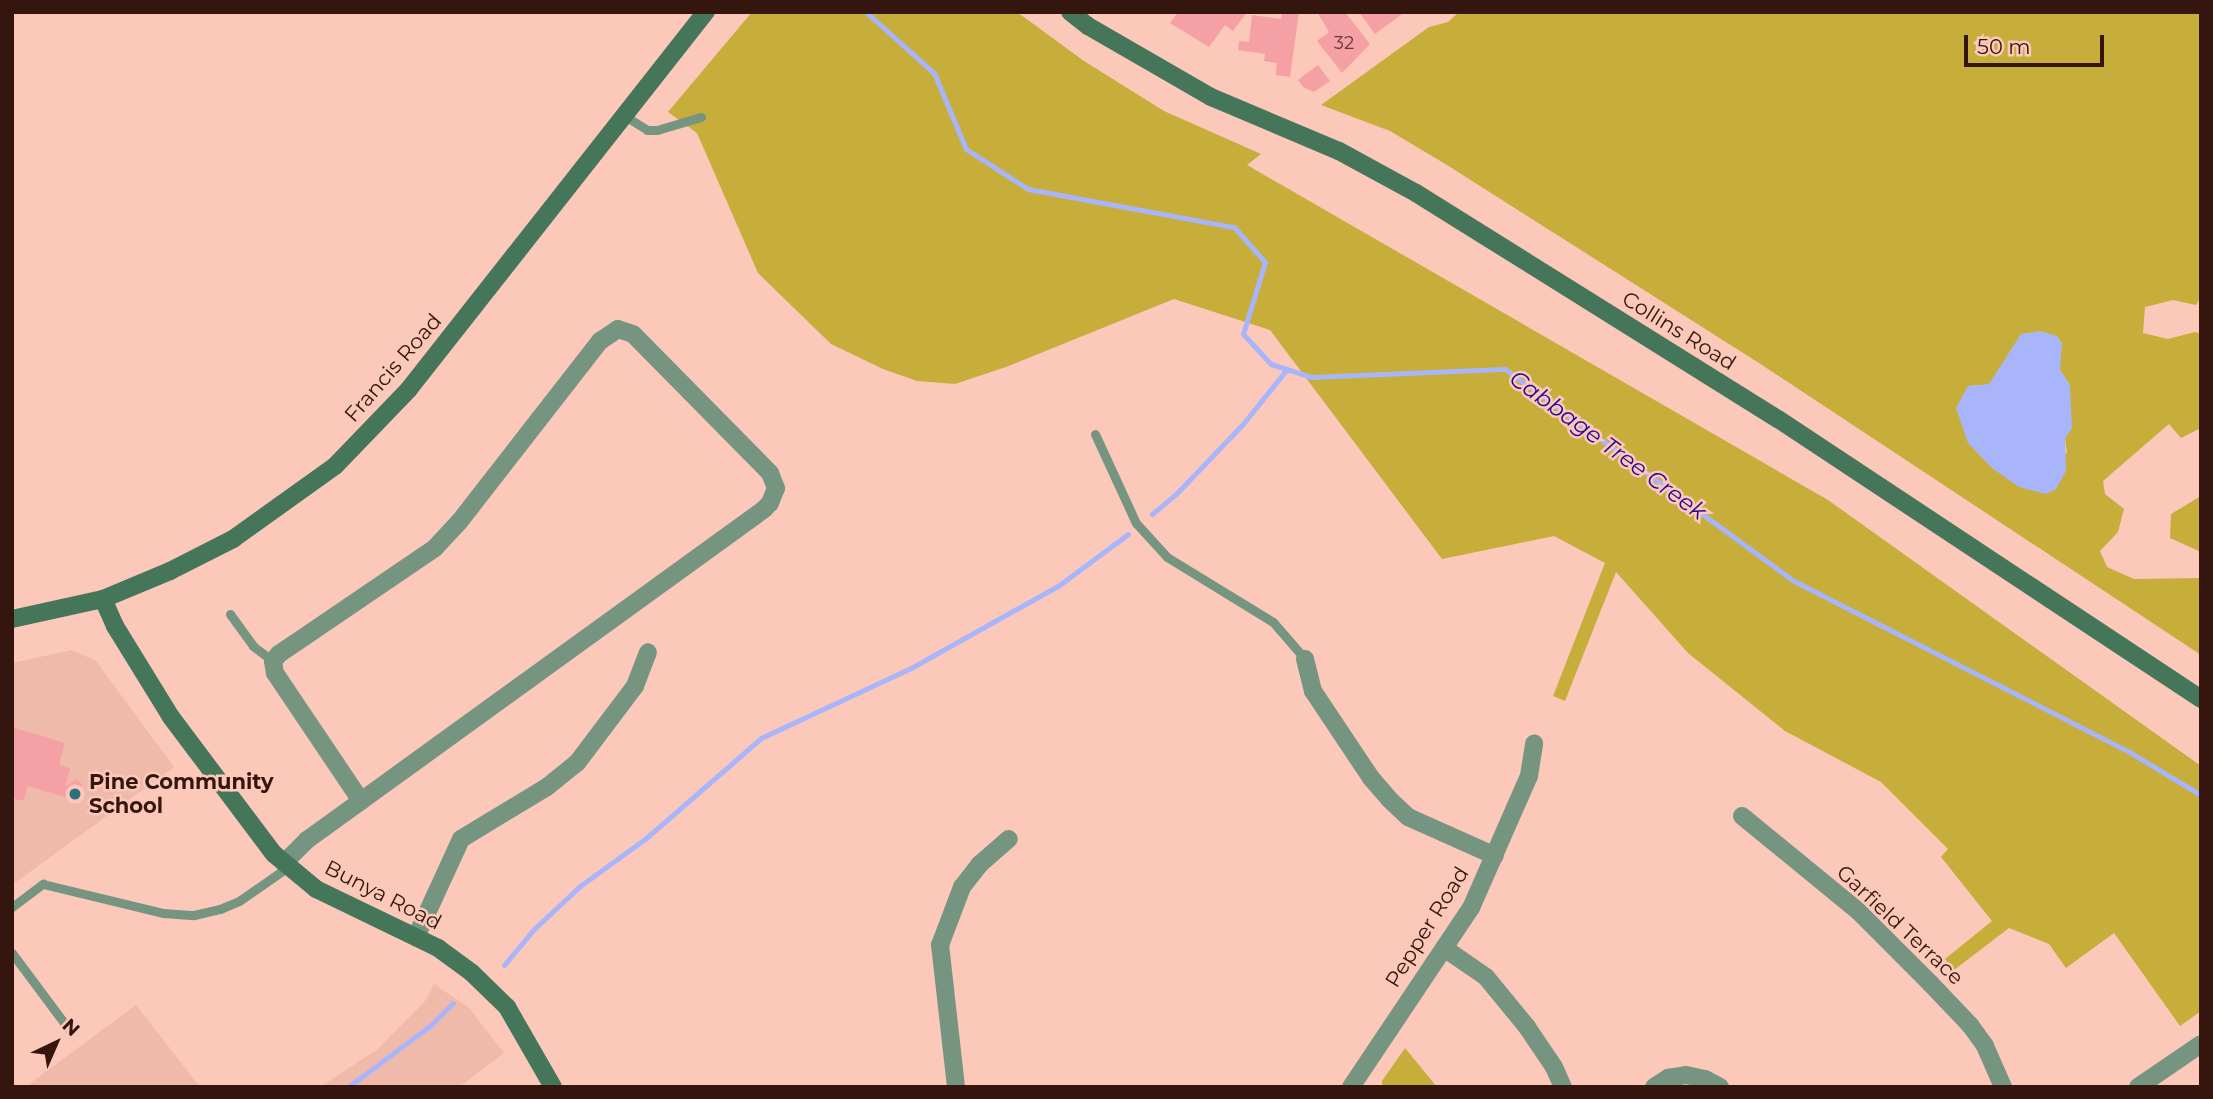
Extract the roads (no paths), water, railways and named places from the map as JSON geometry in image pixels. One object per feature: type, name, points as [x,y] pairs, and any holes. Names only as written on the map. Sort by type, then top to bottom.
[{"type":"street","name":"Francis Road","points":[[12,619],[103,599],[170,571],[233,539],[335,467],[409,390],[706,12]]},
{"type":"street","name":"Collins Road","points":[[1070,12],[1211,97],[1339,151],[1416,193],[1778,419],[2201,699]]},
{"type":"street","name":"Collins Road","points":[[1089,12],[1112,38]]},
{"type":"street","points":[[286,865],[307,840],[361,801],[764,509],[770,503],[776,488],[770,473],[633,334],[626,330],[613,331],[600,341],[446,537],[427,555],[287,648],[273,661],[275,673],[361,801]]},
{"type":"street","name":"Bunya Road","points":[[103,599],[115,626],[171,717],[286,865],[316,890],[416,937],[472,973],[507,1007],[553,1087]]},
{"type":"street","points":[[416,937],[461,839],[547,787],[577,763],[635,686],[648,653]]},
{"type":"street","points":[[1305,659],[1313,691],[1371,778],[1390,800],[1408,817],[1495,856]]},
{"type":"street","name":"Pepper Road","points":[[1351,1087],[1471,908],[1529,776],[1534,743]]},
{"type":"street","name":"Garfield Terrace","points":[[1742,816],[1858,911],[1938,992],[1985,1046],[2003,1087]]},
{"type":"street","points":[[956,1087],[940,945],[962,887],[980,864],[1009,839]]},
{"type":"street","points":[[1444,948],[1486,977],[1527,1027],[1563,1087]]},
{"type":"street","points":[[2138,1087],[2201,1044]]},
{"type":"street","points":[[1654,1087],[1668,1078],[1686,1075],[1705,1079],[1720,1087]]},
{"type":"lane","points":[[625,116],[647,130],[701,117]]},
{"type":"lane","points":[[1095,434],[1136,523],[1167,557],[1273,622],[1305,659]]},
{"type":"lane","points":[[230,614],[253,646],[273,661]]},
{"type":"lane","points":[[12,907],[43,884],[163,913],[194,915],[239,901],[286,865]]},
{"type":"lane","points":[[12,953],[68,1028]]},
{"type":"water","points":[[2040,331],[2057,336],[2062,343],[2060,370],[2070,385],[2072,428],[2065,439],[2066,471],[2056,489],[2046,494],[2019,487],[1992,468],[1968,443],[1956,408],[1968,386],[1989,384],[2021,334]]},
{"type":"waterway","name":"Cabbage Tree Creek","points":[[866,12],[934,73],[966,149],[1028,189],[1234,227],[1265,262],[1243,334],[1271,364],[1311,377],[1505,369],[1794,581],[2131,753],[2201,795]]},
{"type":"waterway","points":[[1152,514],[1176,494],[1242,425],[1287,369]]},
{"type":"waterway","points":[[504,965],[534,929],[580,886],[645,839],[761,738],[911,668],[1058,586],[1128,534]]},
{"type":"waterway","points":[[348,1087],[431,1025],[453,1003]]},
{"type":"place","name":"Pine Community School","points":[[75,794]]}]
